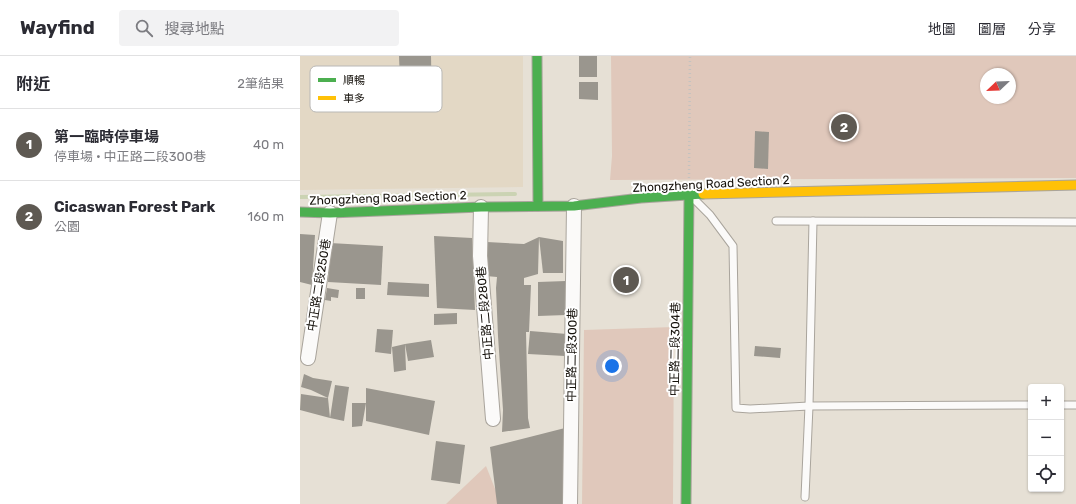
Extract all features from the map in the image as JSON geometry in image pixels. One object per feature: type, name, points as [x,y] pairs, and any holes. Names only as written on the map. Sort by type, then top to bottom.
[{"type":"street","points":[[537,56],[538,206]]},
{"type":"street","name":"Zhongzheng Road Section 2","points":[[300,212],[330,213],[481,207],[574,206],[689,194],[1076,185]]},
{"type":"street","name":"中正路二段304巷","points":[[686,504],[689,194]]},
{"type":"street","name":"中正路二段300巷","points":[[570,504],[574,206]]},
{"type":"street","name":"中正路二段280巷","points":[[481,207],[480,256],[494,419]]},
{"type":"street","name":"中正路二段250巷","points":[[308,358],[330,213]]},
{"type":"lane","points":[[689,194],[710,215],[733,246],[736,408],[750,409],[810,406],[1028,406]]},
{"type":"lane","points":[[776,221],[1076,222]]},
{"type":"lane","points":[[805,497],[810,406],[813,221]]},
{"type":"lane","points":[[1064,405],[1076,405]]},
{"type":"path","points":[[689,194],[690,56]]},
{"type":"shaded area","points":[[300,56],[523,56],[523,187],[300,190]]},
{"type":"shaded area","points":[[611,56],[1076,56],[1076,178],[610,180],[612,156]]},
{"type":"shaded area","points":[[674,327],[673,504],[582,504],[584,330]]},
{"type":"shaded area","points":[[486,466],[501,504],[446,504]]},
{"type":"building","points":[[399,56],[431,56],[431,66],[399,66]]},
{"type":"building","points":[[579,56],[597,56],[597,77],[579,77]]},
{"type":"building","points":[[579,82],[598,82],[598,100],[579,99]]},
{"type":"building","points":[[755,131],[769,132],[768,169],[754,168]]},
{"type":"building","points":[[300,234],[315,235],[312,285],[300,282]]},
{"type":"building","points":[[434,236],[472,238],[475,310],[437,308]]},
{"type":"building","points":[[539,237],[563,241],[563,273],[543,273]]},
{"type":"building","points":[[539,237],[538,274],[524,278],[524,285],[531,285],[529,332],[526,332],[528,418],[530,428],[502,432],[503,410],[498,336],[497,277],[486,276],[487,242],[524,244]]},
{"type":"building","points":[[330,243],[383,246],[381,285],[328,282]]},
{"type":"building","points":[[566,281],[566,315],[538,316],[538,282]]},
{"type":"building","points":[[388,282],[429,284],[429,297],[387,295]]},
{"type":"building","points":[[327,288],[339,290],[338,298],[331,297],[331,301],[325,300]]},
{"type":"building","points":[[356,288],[365,288],[365,299],[356,299]]},
{"type":"building","points":[[457,313],[457,324],[434,325],[434,314]]},
{"type":"building","points":[[377,329],[393,330],[391,354],[375,352]]},
{"type":"building","points":[[530,331],[567,334],[565,356],[528,354]]},
{"type":"building","points":[[431,340],[434,357],[408,361],[405,344]]},
{"type":"building","points":[[405,344],[406,370],[394,372],[392,347]]},
{"type":"building","points":[[755,346],[781,348],[780,358],[754,356]]},
{"type":"building","points":[[304,374],[313,378],[332,381],[328,398],[301,387]]},
{"type":"building","points":[[335,385],[349,387],[344,421],[330,418]]},
{"type":"building","points":[[366,388],[435,401],[429,435],[366,421]]},
{"type":"building","points":[[301,394],[328,398],[330,418],[300,410]]},
{"type":"building","points":[[352,403],[366,403],[362,426],[352,427]]},
{"type":"building","points":[[565,428],[564,504],[497,504],[490,447]]},
{"type":"building","points":[[436,441],[465,445],[460,484],[431,480]]},
{"type":"waterway","points":[[300,197],[515,194]]},
{"type":"traffic: fast","points":[[537,56],[538,206]]},
{"type":"traffic: fast","points":[[686,504],[689,194]]},
{"type":"traffic: fast","points":[[300,212],[330,213],[481,207],[574,206],[641,198],[703,194]]},
{"type":"traffic: slow","points":[[703,194],[1076,185]]},
{"type":"place","name":"Cicaswan Forest Park","points":[[844,127]]},
{"type":"place","name":"第一臨時停車場","points":[[626,280]]}]
